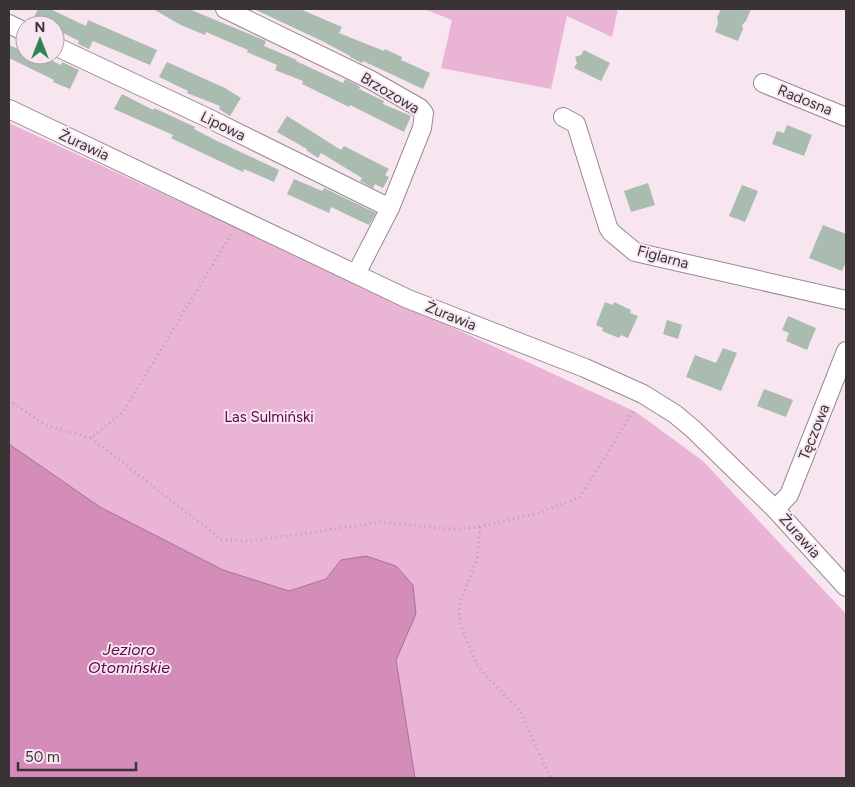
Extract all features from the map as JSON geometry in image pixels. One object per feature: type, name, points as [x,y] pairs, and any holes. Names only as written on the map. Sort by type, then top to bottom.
[{"type":"street","name":"Brzozowa","points":[[225,9],[369,79],[420,108],[424,113],[422,128],[390,208],[356,274]]},
{"type":"street","name":"Lipowa","points":[[65,51],[208,118],[390,208]]},
{"type":"street","name":"Radosna","points":[[763,83],[846,117]]},
{"type":"street","name":"Żurawia","points":[[9,109],[408,299],[585,368],[643,394],[675,414],[692,429],[776,509],[846,587]]},
{"type":"street","name":"Figlarna","points":[[563,117],[576,124],[608,227],[611,232],[635,252],[846,300]]},
{"type":"street","name":"Tęczowa","points":[[776,509],[789,495],[846,351]]},
{"type":"path","points":[[91,438],[123,412],[240,219]]},
{"type":"path","points":[[9,400],[45,424],[91,438],[222,540],[251,541],[382,522],[452,529],[480,528],[539,513],[580,496],[643,394]]},
{"type":"path","points":[[480,528],[477,560],[460,601],[459,621],[478,667],[520,711],[552,778]]},
{"type":"green space","points":[[424,9],[618,9],[612,37],[567,16],[551,89],[441,68],[452,20]]},
{"type":"green space","name":"Las Sulmiński","points":[[9,123],[636,412],[703,461],[846,614],[846,778],[415,778],[396,660],[416,614],[413,585],[396,566],[341,560],[326,579],[289,591],[223,570],[100,507],[9,444]]},
{"type":"water","name":"Jezioro Otomińskie","points":[[9,444],[100,507],[223,570],[289,591],[326,579],[341,560],[366,556],[396,566],[413,585],[416,614],[396,660],[415,778],[9,778]]},
{"type":"building","points":[[38,9],[50,9],[63,15],[35,15]]},
{"type":"building","points":[[153,9],[189,9],[266,41],[264,46],[343,83],[345,79],[360,87],[359,89],[384,101],[383,104],[411,116],[404,132],[302,84],[303,81],[275,70],[277,65],[247,52],[248,50],[206,32],[205,35],[181,25]]},
{"type":"building","points":[[254,9],[300,9],[342,27],[339,33],[384,51],[385,49],[402,57],[401,60],[430,73],[423,89],[363,61],[362,63],[322,41]]},
{"type":"building","points":[[721,9],[751,9],[746,21],[742,25],[743,29],[738,41],[715,32],[718,23],[717,18]]},
{"type":"building","points":[[65,16],[86,26],[88,20],[157,50],[150,65],[93,41],[89,49],[78,44],[79,41],[65,34]]},
{"type":"building","points":[[9,45],[15,48],[15,61],[9,58]]},
{"type":"building","points":[[584,50],[610,63],[601,81],[574,68],[577,63],[575,57],[581,55]]},
{"type":"building","points":[[167,62],[225,88],[241,98],[230,116],[219,109],[220,106],[187,93],[188,91],[159,77]]},
{"type":"building","points":[[65,63],[79,70],[70,89],[53,82],[54,80],[23,65],[65,65]]},
{"type":"building","points":[[122,94],[153,110],[154,108],[195,127],[194,129],[215,140],[279,170],[274,182],[244,169],[243,172],[232,167],[171,138],[173,135],[114,109]]},
{"type":"building","points":[[287,116],[341,150],[344,146],[389,169],[385,175],[389,177],[383,188],[375,184],[373,188],[360,181],[362,178],[321,153],[318,158],[307,149],[277,132]]},
{"type":"building","points":[[787,125],[812,135],[804,156],[772,144],[777,131],[784,133]]},
{"type":"building","points":[[294,179],[322,191],[324,188],[376,213],[369,225],[331,207],[329,213],[287,194]]},
{"type":"building","points":[[648,183],[655,205],[631,212],[624,191]]},
{"type":"building","points":[[742,185],[758,191],[745,222],[729,216]]},
{"type":"building","points":[[823,225],[846,234],[846,262],[842,271],[809,258]]},
{"type":"building","points":[[605,302],[613,305],[614,302],[631,310],[630,313],[638,316],[628,338],[621,335],[619,338],[602,331],[603,328],[596,325]]},
{"type":"building","points":[[788,316],[816,328],[807,350],[786,341],[789,333],[782,330]]},
{"type":"building","points":[[667,320],[682,325],[678,339],[663,334]]},
{"type":"building","points":[[723,348],[737,353],[721,391],[686,377],[695,355],[716,363]]},
{"type":"building","points":[[764,389],[793,400],[786,417],[757,406]]}]
